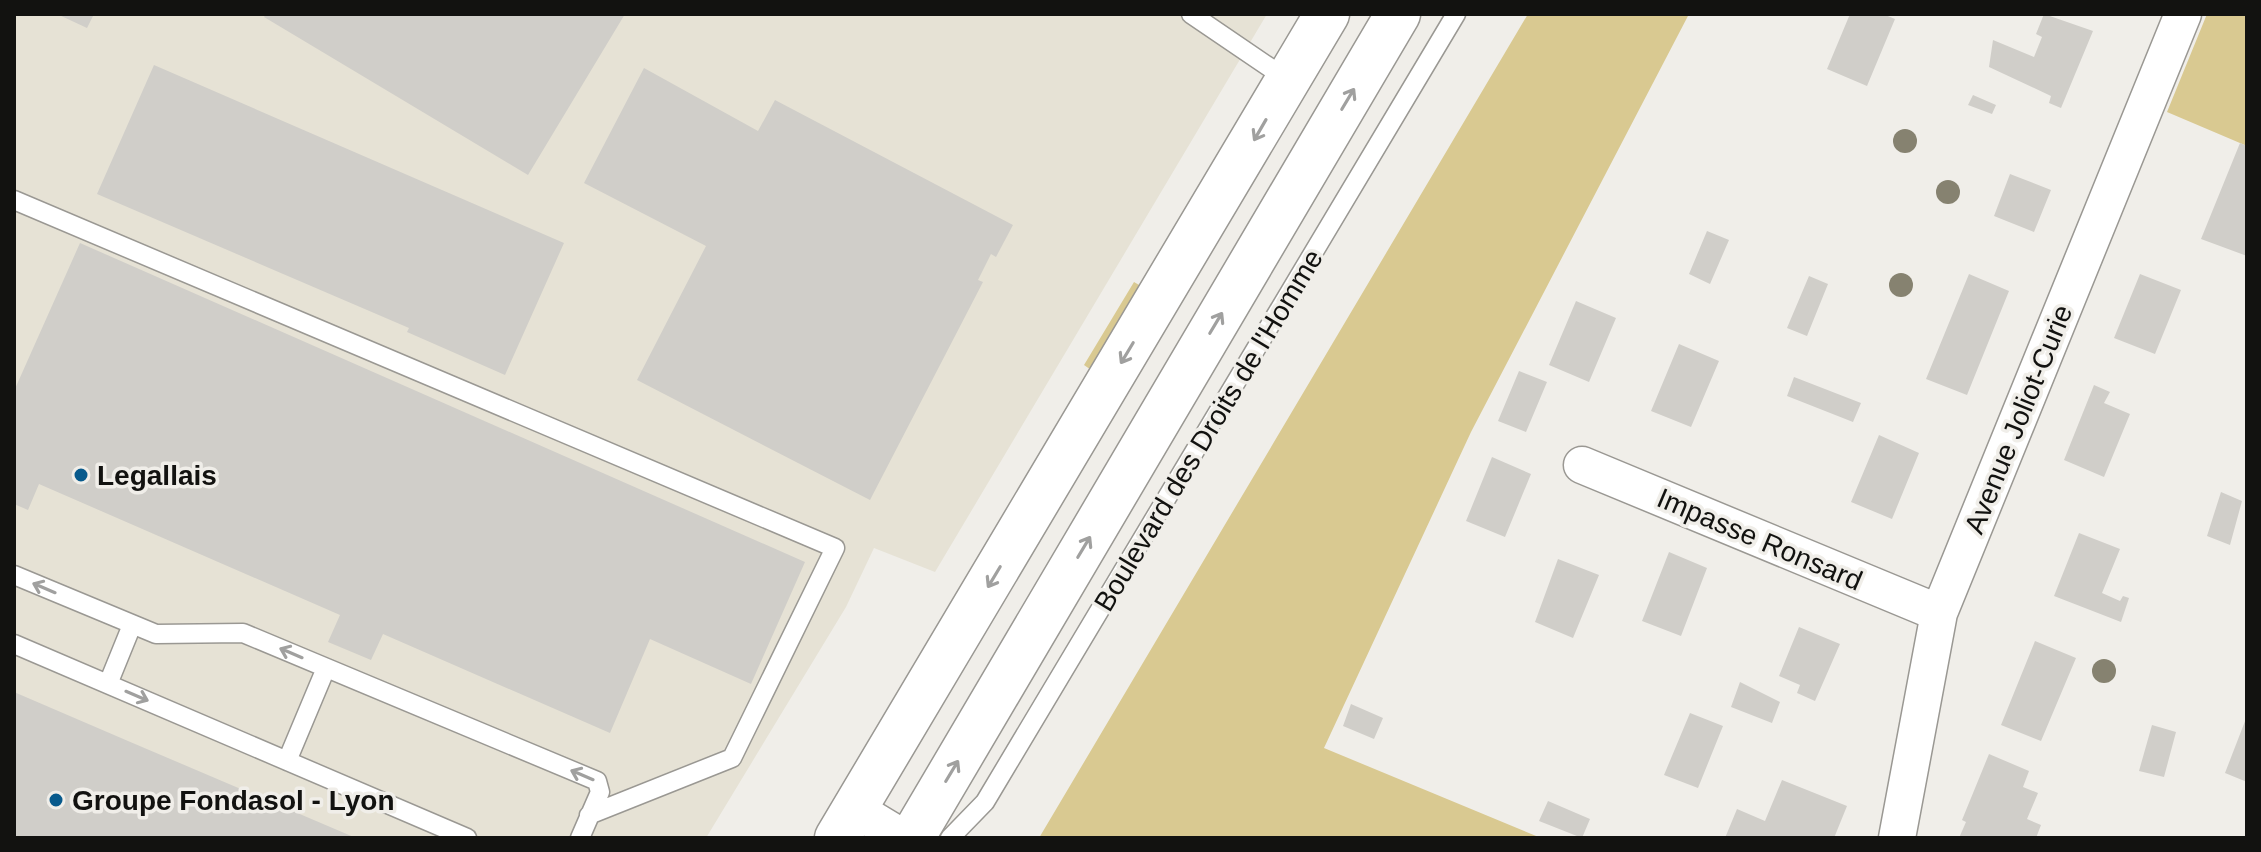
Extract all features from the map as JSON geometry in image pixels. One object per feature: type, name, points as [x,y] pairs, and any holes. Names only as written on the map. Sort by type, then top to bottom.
[{"type":"main road","points":[[846,824],[1327,14]]},
{"type":"main road","name":"Boulevard des Droits de l'Homme","points":[[912,838],[1398,14]]},
{"type":"street","name":"Avenue Joliot-Curie","points":[[1897,838],[1939,613],[2170,18]]},
{"type":"street","name":"Impasse Ronsard","points":[[1582,465],[1939,613]]},
{"type":"street","points":[[846,824],[903,838]]},
{"type":"lane","points":[[1191,14],[1288,80]]},
{"type":"lane","name":"Boulevard des Droits de l'Homme","points":[[950,838],[985,802],[1456,14]]},
{"type":"lane","points":[[15,198],[835,548],[732,758],[589,815]]},
{"type":"lane","points":[[14,575],[156,634],[243,633],[597,781],[600,792],[580,838]]},
{"type":"lane","points":[[108,684],[132,625]]},
{"type":"lane","points":[[14,644],[467,838]]},
{"type":"lane","points":[[287,761],[326,668]]},
{"type":"shaded area","points":[[14,14],[1267,14],[935,572],[874,548],[846,607],[706,838],[14,838]]},
{"type":"shaded area","points":[[1528,14],[1689,14],[1471,432],[1324,748],[1541,838],[1039,838]]},
{"type":"shaded area","points":[[2207,14],[2247,14],[2247,146],[2167,112]]},
{"type":"shaded area","points":[[1134,282],[1146,289],[1094,372],[1084,365]]},
{"type":"building","points":[[57,14],[94,14],[87,28]]},
{"type":"building","points":[[266,14],[625,14],[528,175],[264,17]]},
{"type":"building","points":[[1850,14],[1883,14],[1895,19],[1867,86],[1827,69]]},
{"type":"building","points":[[2044,14],[2093,31],[2061,108],[2049,103],[2051,96],[1989,67],[1993,40],[2034,57],[2042,37],[2036,34]]},
{"type":"building","points":[[154,65],[564,243],[505,375],[407,332],[409,328],[97,194]]},
{"type":"building","points":[[644,68],[758,131],[775,100],[1013,225],[996,257],[991,254],[978,280],[983,282],[870,500],[637,380],[706,246],[584,183]]},
{"type":"building","points":[[1973,95],[1996,105],[1992,114],[1968,105]]},
{"type":"building","points":[[2240,143],[2247,146],[2247,256],[2201,239]]},
{"type":"building","points":[[2010,174],[2051,190],[2034,232],[1994,216]]},
{"type":"building","points":[[1707,231],[1729,240],[1710,284],[1689,274]]},
{"type":"building","points":[[80,243],[805,562],[751,684],[650,639],[610,733],[383,634],[371,660],[328,642],[340,615],[39,484],[28,510],[14,504],[14,391]]},
{"type":"building","points":[[1969,274],[2009,291],[1967,395],[1926,379]]},
{"type":"building","points":[[2140,274],[2181,290],[2155,354],[2114,338]]},
{"type":"building","points":[[1809,276],[1828,284],[1807,336],[1787,328]]},
{"type":"building","points":[[1576,301],[1616,318],[1589,382],[1549,365]]},
{"type":"building","points":[[1679,344],[1719,361],[1691,427],[1651,411]]},
{"type":"building","points":[[1519,371],[1547,382],[1526,432],[1498,421]]},
{"type":"building","points":[[1794,377],[1861,403],[1853,422],[1787,396]]},
{"type":"building","points":[[2094,385],[2110,392],[2104,403],[2130,414],[2104,477],[2064,460]]},
{"type":"building","points":[[1879,435],[1919,453],[1892,519],[1851,502]]},
{"type":"building","points":[[1492,457],[1531,474],[1505,537],[1466,521]]},
{"type":"building","points":[[2221,492],[2242,501],[2230,545],[2207,536]]},
{"type":"building","points":[[2079,533],[2120,549],[2102,593],[2120,601],[2123,596],[2129,598],[2121,622],[2054,596]]},
{"type":"building","points":[[1669,552],[1707,568],[1681,636],[1642,621]]},
{"type":"building","points":[[1558,559],[1599,575],[1573,638],[1535,622]]},
{"type":"building","points":[[1799,627],[1840,644],[1815,701],[1797,693],[1800,685],[1779,676]]},
{"type":"building","points":[[2035,641],[2076,658],[2041,741],[2001,725]]},
{"type":"building","points":[[1740,682],[1780,702],[1772,723],[1731,707]]},
{"type":"building","points":[[14,692],[128,741],[356,838],[14,838]]},
{"type":"building","points":[[1351,704],[1383,718],[1374,739],[1343,726]]},
{"type":"building","points":[[1690,713],[1723,726],[1698,788],[1664,775]]},
{"type":"building","points":[[2247,716],[2247,782],[2225,773]]},
{"type":"building","points":[[2152,725],[2176,732],[2164,777],[2139,771]]},
{"type":"building","points":[[1989,754],[2029,771],[2023,787],[2038,793],[2027,819],[2041,825],[2036,838],[1959,838],[1966,822],[1962,820]]},
{"type":"building","points":[[1782,780],[1847,806],[1834,838],[1725,838],[1737,809],[1765,821]]},
{"type":"building","points":[[1548,801],[1590,819],[1582,838],[1539,821]]},
{"type":"place","name":"Legallais","points":[[81,475]]},
{"type":"place","name":"Groupe Fondasol - Lyon","points":[[56,800]]}]
